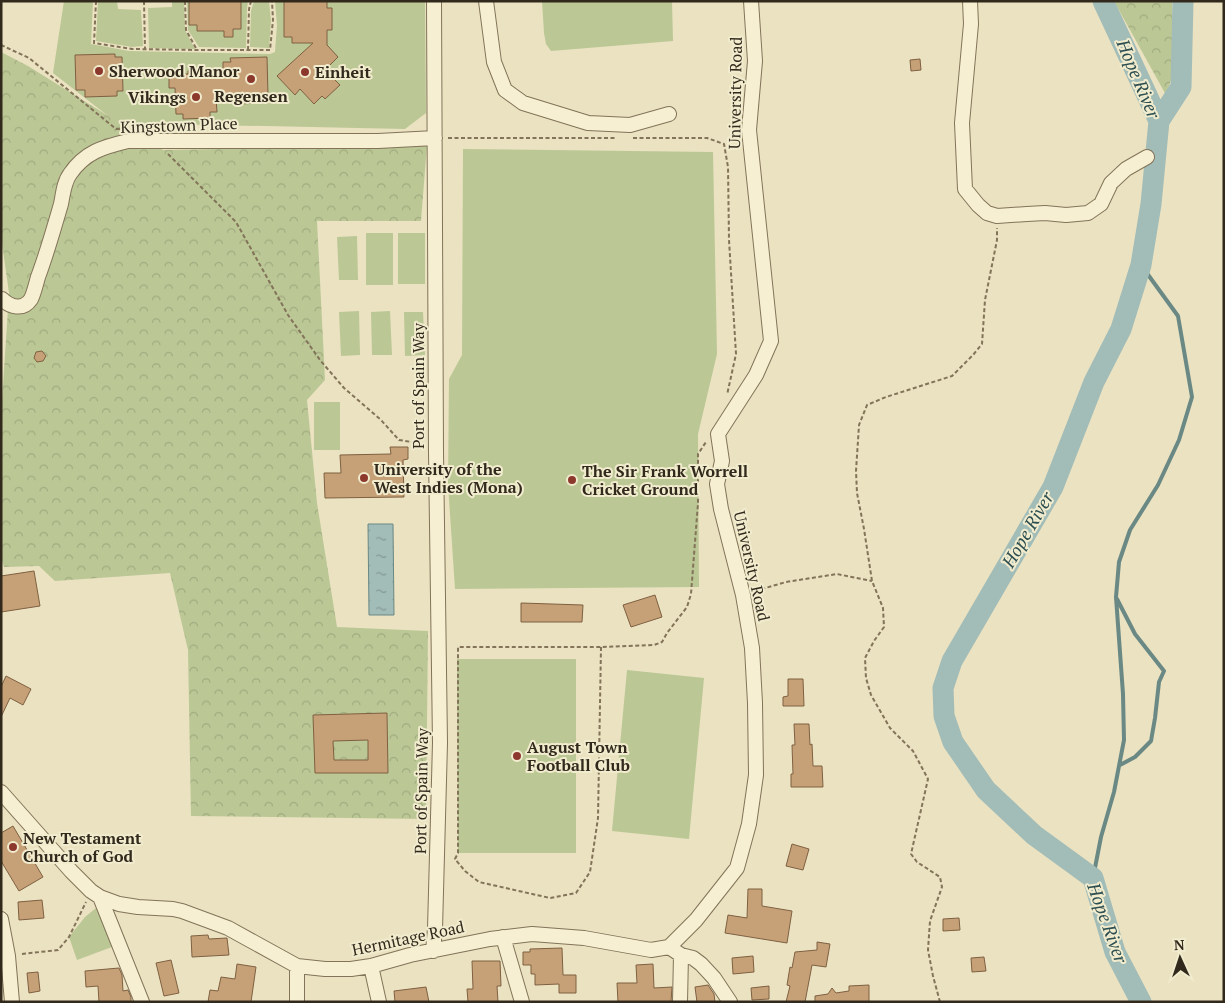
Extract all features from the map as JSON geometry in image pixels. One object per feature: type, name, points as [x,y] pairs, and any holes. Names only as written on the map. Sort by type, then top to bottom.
[{"type":"street","name":"Port of Spain Way","points":[[433,951],[440,744],[436,452],[434,1]]},
{"type":"street","points":[[486,1],[494,62],[505,90],[522,102],[588,123],[630,125],[669,114]]},
{"type":"street","name":"University Road","points":[[670,947],[696,920],[737,868],[749,824],[756,775],[752,648],[743,595],[721,509],[717,484],[722,461],[718,434],[756,375],[771,341],[749,130],[756,60],[751,1]]},
{"type":"street","points":[[970,1],[971,24],[962,123],[965,189],[987,213],[997,216],[1036,213],[1066,215],[1088,213],[1101,204],[1111,183],[1126,169],[1147,157]]},
{"type":"street","name":"Kingstown Place","points":[[2,299],[13,307],[23,306],[30,299],[49,247],[68,176],[80,161],[104,146],[128,141],[378,141],[435,138]]},
{"type":"street","points":[[1,294],[1,303]]},
{"type":"street","name":"Hermitage Road","points":[[1,792],[71,872],[96,894],[119,904],[182,911],[228,928],[297,966],[351,969],[490,938],[532,934],[584,938],[651,950],[670,947]]},
{"type":"street","points":[[96,894],[142,1002]]},
{"type":"street","points":[[1,919],[8,956],[12,1002]]},
{"type":"street","points":[[503,937],[522,1002]]},
{"type":"street","points":[[670,947],[701,964],[714,978],[730,1002]]},
{"type":"street","points":[[680,1002],[682,955]]},
{"type":"street","points":[[297,966],[297,1002]]},
{"type":"street","points":[[371,966],[379,1002]]},
{"type":"path","points":[[96,1],[94,43],[131,49],[197,50],[270,50],[273,20],[272,1]]},
{"type":"path","points":[[144,1],[145,49]]},
{"type":"path","points":[[185,1],[186,30],[197,50]]},
{"type":"path","points":[[248,50],[249,9],[251,1]]},
{"type":"path","points":[[1,45],[30,58],[116,129],[124,130]]},
{"type":"path","points":[[435,138],[620,138]]},
{"type":"path","points":[[629,138],[707,138],[724,144],[728,167],[729,240],[736,354],[727,398]]},
{"type":"path","points":[[153,141],[179,164],[236,222],[288,315],[320,360],[344,388],[381,420],[399,440],[418,443],[436,452]]},
{"type":"path","points":[[940,1002],[928,950],[930,921],[942,887],[940,877],[917,862],[910,854],[928,779],[913,751],[890,728],[871,694],[866,678],[865,658],[884,627],[883,608],[872,581],[857,493],[856,471],[859,425],[867,406],[886,397],[952,376],[982,344],[986,300],[997,240],[997,216]]},
{"type":"path","points":[[601,647],[598,818],[590,872],[576,893],[550,898],[479,882],[464,871],[455,859],[458,853],[458,647],[601,647],[654,645],[662,642],[687,607],[691,594],[698,502],[698,454],[708,439]]},
{"type":"path","points":[[743,595],[786,582],[837,574],[872,581]]},
{"type":"path","points":[[8,956],[58,950],[69,937],[96,894]]},
{"type":"green space","points":[[64,1],[93,1],[91,44],[129,51],[270,54],[275,52],[277,25],[275,1],[425,1],[426,113],[405,129],[117,123],[53,73]]},
{"type":"green space","points":[[98,1],[117,1],[118,9],[141,10],[143,46],[132,47],[96,41]]},
{"type":"green space","points":[[172,1],[184,1],[185,30],[195,49],[149,48],[148,8],[172,7]]},
{"type":"green space","points":[[187,1],[248,1],[246,48],[199,47],[188,30]]},
{"type":"green space","points":[[254,1],[269,1],[271,21],[269,48],[250,47],[251,11]]},
{"type":"green space","points":[[542,1],[672,1],[673,41],[551,51],[546,44],[544,33]]},
{"type":"green space","points":[[1114,1],[1172,1],[1175,68],[1166,95]]},
{"type":"green space","points":[[1,52],[28,66],[163,150],[427,145],[421,221],[317,221],[325,380],[307,400],[317,503],[337,627],[428,631],[426,819],[191,816],[188,650],[170,573],[55,581],[39,566],[4,567],[1,557],[1,416],[9,293],[1,236]]},
{"type":"green space","points":[[463,149],[713,152],[717,354],[698,434],[699,587],[455,589],[448,484],[449,379],[462,355]]},
{"type":"green space","points":[[366,233],[393,233],[393,285],[366,285]]},
{"type":"green space","points":[[398,233],[425,233],[425,284],[398,284]]},
{"type":"green space","points":[[357,236],[358,280],[339,280],[337,237]]},
{"type":"green space","points":[[359,311],[360,355],[341,356],[339,312]]},
{"type":"green space","points":[[390,311],[392,355],[372,355],[371,312]]},
{"type":"green space","points":[[404,312],[423,312],[425,355],[405,356]]},
{"type":"green space","points":[[314,402],[340,402],[340,450],[314,450]]},
{"type":"green space","name":"August Town Football Club","points":[[457,659],[576,659],[576,853],[458,853]]},
{"type":"green space","points":[[627,670],[704,678],[689,839],[612,831]]},
{"type":"green space","points":[[101,904],[120,944],[77,960],[69,937],[85,917]]},
{"type":"water","points":[[368,524],[393,524],[394,615],[369,615]]},
{"type":"building","points":[[189,1],[241,1],[241,29],[233,29],[233,37],[224,37],[224,31],[197,31],[197,25],[189,25]]},
{"type":"building","points":[[284,1],[327,1],[327,8],[332,8],[332,30],[327,30],[327,45],[338,57],[325,70],[340,85],[325,99],[322,96],[314,104],[300,89],[295,95],[277,76],[313,43],[292,43],[292,37],[284,37]]},
{"type":"building","name":"Sherwood Manor","points":[[115,54],[115,57],[122,57],[123,91],[117,91],[117,96],[85,97],[85,90],[76,90],[75,55]]},
{"type":"building","points":[[267,57],[268,95],[263,95],[263,103],[237,104],[237,98],[216,98],[217,112],[210,112],[210,118],[183,119],[183,114],[176,114],[175,88],[169,88],[169,77],[178,77],[177,74],[188,74],[188,71],[223,70],[223,62],[231,62],[230,58]]},
{"type":"building","points":[[920,59],[921,70],[911,71],[910,60]]},
{"type":"building","points":[[42,351],[46,356],[43,361],[37,362],[34,358],[36,352]]},
{"type":"building","points":[[390,447],[408,447],[408,459],[403,460],[404,497],[325,498],[324,473],[341,473],[340,455],[391,454]]},
{"type":"building","points":[[34,571],[40,606],[1,612],[1,576]]},
{"type":"building","points":[[655,595],[662,617],[631,627],[623,605]]},
{"type":"building","points":[[521,603],[583,605],[582,622],[521,622]]},
{"type":"building","points":[[6,676],[31,689],[23,705],[10,698],[1,717],[1,687]]},
{"type":"building","points":[[788,679],[803,679],[804,706],[783,706],[783,697],[788,696]]},
{"type":"building","points":[[387,713],[388,773],[315,773],[313,715]],"holes":[[[368,740],[368,760],[334,760],[333,741]]]},
{"type":"building","points":[[794,724],[809,724],[813,766],[822,766],[823,787],[791,787],[791,774],[793,774],[792,745],[795,745]]},
{"type":"building","name":"New Testament Church of God","points":[[13,826],[43,877],[19,891],[1,861],[1,833]]},
{"type":"building","points":[[792,844],[809,849],[803,870],[786,866]]},
{"type":"building","points":[[748,889],[762,889],[762,906],[792,911],[787,943],[725,933],[728,915],[747,918]]},
{"type":"building","points":[[42,900],[44,918],[19,920],[18,902]]},
{"type":"building","points":[[959,918],[960,930],[943,931],[943,919]]},
{"type":"building","points":[[208,935],[209,939],[227,938],[229,955],[192,957],[191,936]]},
{"type":"building","points":[[817,942],[830,944],[826,967],[812,965],[805,1002],[786,1002],[790,986],[787,985],[790,967],[792,968],[795,952],[817,950]]},
{"type":"building","points":[[562,948],[563,975],[576,975],[576,993],[559,993],[559,984],[535,985],[535,974],[531,974],[531,965],[523,965],[523,952],[530,952],[530,949]]},
{"type":"building","points":[[753,956],[754,972],[733,974],[732,958]]},
{"type":"building","points":[[984,957],[986,971],[972,972],[971,958]]},
{"type":"building","points":[[171,960],[179,993],[164,996],[156,963]]},
{"type":"building","points":[[472,961],[500,961],[501,986],[497,986],[498,1002],[468,1002],[467,989],[473,989]]},
{"type":"building","points":[[237,964],[256,967],[251,1002],[208,1002],[210,990],[218,991],[221,977],[235,979]]},
{"type":"building","points":[[653,964],[654,988],[672,987],[671,1002],[618,1002],[617,983],[637,983],[636,965]]},
{"type":"building","points":[[119,968],[122,975],[123,991],[128,990],[131,1002],[99,1002],[98,986],[86,987],[85,971]]},
{"type":"building","points":[[38,972],[40,991],[29,993],[27,973]]},
{"type":"building","points":[[708,985],[714,994],[715,1002],[697,1002],[695,987]]},
{"type":"building","points":[[869,985],[869,1002],[815,1002],[815,996],[828,994],[832,988],[836,993],[849,991],[849,986]]},
{"type":"building","points":[[769,986],[769,999],[752,1000],[751,988]]},
{"type":"building","points":[[426,987],[429,1002],[395,1002],[394,991]]},
{"type":"waterway","name":"Hope River","points":[[1103,1],[1159,121],[1151,204],[1141,265],[1121,329],[1094,382],[1053,487],[952,661],[943,688],[944,716],[953,742],[986,790],[1034,835],[1093,878],[1115,952],[1141,1002]]},
{"type":"waterway","points":[[1159,121],[1181,87],[1183,1]]},
{"type":"waterway","points":[[1093,878],[1101,837],[1114,792],[1124,740],[1123,694],[1116,597],[1119,562],[1130,530],[1158,485],[1179,440],[1192,397],[1178,316],[1141,265]]},
{"type":"waterway","points":[[1117,599],[1135,634],[1164,671],[1159,682],[1151,741],[1135,757],[1120,765]]},
{"type":"place","name":"Sherwood Manor","points":[[99,71]]},
{"type":"place","name":"Einheit","points":[[305,72]]},
{"type":"place","name":"Regensen","points":[[251,79]]},
{"type":"place","name":"Vikings","points":[[196,97]]},
{"type":"place","name":"University of the West Indies (Mona)","points":[[364,478]]},
{"type":"place","name":"The Sir Frank Worrell Cricket Ground","points":[[572,480]]},
{"type":"place","name":"August Town Football Club","points":[[517,756]]},
{"type":"place","name":"New Testament Church of God","points":[[13,847]]}]
